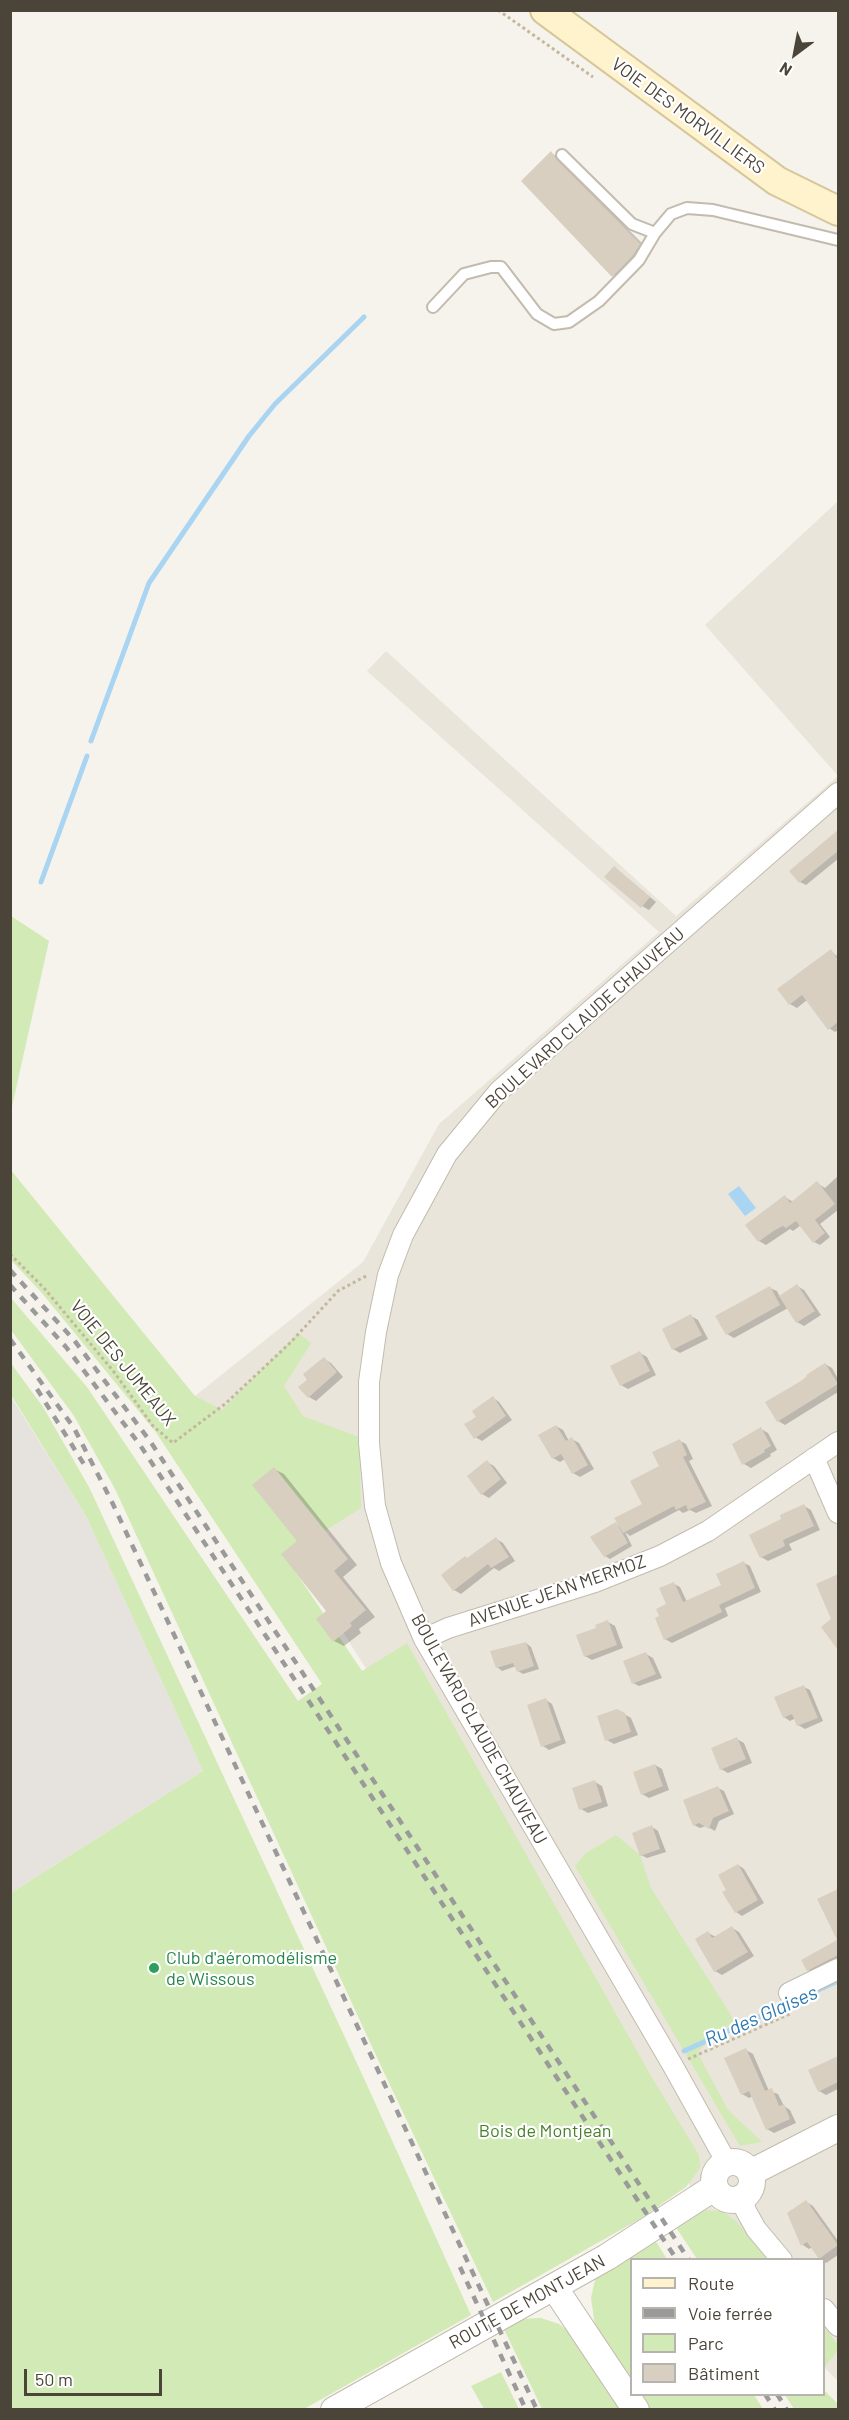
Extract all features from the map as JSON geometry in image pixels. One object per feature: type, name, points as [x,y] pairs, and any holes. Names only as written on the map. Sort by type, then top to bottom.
[{"type":"main road","name":"VOIE DES MORVILLIERS","points":[[545,10],[777,181],[838,211]]},
{"type":"street","name":"BOULEVARD CLAUDE CHAUVEAU","points":[[738,2168],[673,2066],[424,1639],[391,1563],[375,1506],[369,1443],[369,1382],[376,1332],[388,1275],[403,1235],[447,1154],[499,1091],[838,794]]},
{"type":"street","name":"AVENUE JEAN MERMOZ","points":[[424,1639],[448,1628],[595,1582],[660,1556],[708,1531],[838,1442]]},
{"type":"street","points":[[814,1458],[838,1513]]},
{"type":"street","points":[[793,2002],[838,1969]]},
{"type":"street","points":[[738,2168],[751,2187],[742,2198],[735,2200],[723,2197],[715,2187],[716,2173],[738,2168],[838,2128]]},
{"type":"street","name":"ROUTE DE MONTJEAN","points":[[334,2409],[624,2247],[715,2187]]},
{"type":"street","points":[[742,2198],[756,2229],[781,2258]]},
{"type":"street","points":[[554,2287],[636,2409]]},
{"type":"street","points":[[825,2309],[838,2326]]},
{"type":"lane","points":[[562,155],[632,224],[655,233]]},
{"type":"lane","points":[[433,307],[464,274],[491,267],[501,267],[537,314],[554,324],[569,322],[599,301],[639,260],[655,233],[671,214],[687,208],[713,210],[838,240]]},
{"type":"path","name":"VOIE DES JUMEAUX","points":[[10,1254],[44,1288],[114,1372],[153,1426],[173,1443],[225,1404],[291,1342],[338,1291],[364,1277],[388,1275]]},
{"type":"path","points":[[673,2066],[793,2002]]},
{"type":"shaded area","points":[[838,501],[838,776],[705,625]]},
{"type":"shaded area","points":[[386,651],[676,916],[838,776],[838,2381],[825,2368],[825,2258],[735,2258],[195,1396],[363,1262],[439,1124],[659,932],[367,671]]},
{"type":"shaded area","points":[[10,1395],[86,1516],[203,1771],[11,1893]]},
{"type":"green space","points":[[11,916],[49,941],[11,1111]]},
{"type":"green space","name":"Bois de Montjean","points":[[10,1169],[195,1396],[222,1410],[298,1333],[311,1343],[284,1386],[303,1416],[359,1437],[361,1508],[285,1556],[362,1671],[407,1643],[651,2076],[699,2155],[700,2168],[686,2187],[638,2220],[493,2302],[380,2064],[115,1489],[74,1416],[11,1330],[11,1298],[87,1387],[298,1701],[322,1684],[155,1431],[41,1292],[11,1260]]},
{"type":"green space","points":[[10,1362],[43,1407],[89,1487],[362,2074],[471,2315],[304,2409],[11,2409],[11,1893],[203,1771],[86,1516],[11,1395]]},
{"type":"green space","points":[[616,1835],[640,1855],[651,1888],[734,2020],[697,2052],[728,2110],[762,2142],[740,2146],[575,1866],[586,1853]]},
{"type":"green space","points":[[703,2210],[722,2211],[736,2221],[766,2258],[696,2258],[675,2226]]},
{"type":"green space","points":[[655,2240],[666,2258],[630,2258],[630,2383],[596,2332],[591,2298],[595,2280],[605,2269]]},
{"type":"green space","points":[[541,2318],[559,2324],[578,2338],[626,2409],[542,2409],[503,2327],[520,2319]]},
{"type":"green space","points":[[825,2328],[838,2345],[838,2350],[825,2367]]},
{"type":"green space","points":[[501,2372],[519,2409],[484,2409],[471,2386]]},
{"type":"green space","points":[[825,2391],[838,2404],[838,2409],[794,2409],[786,2396],[825,2396]]},
{"type":"green space","points":[[640,2396],[755,2396],[763,2409],[649,2409]]},
{"type":"water","points":[[739,1186],[756,1208],[745,1216],[728,1194]]},
{"type":"building","points":[[551,151],[557,160],[640,244],[612,277],[521,181]]},
{"type":"building","points":[[838,830],[838,851],[799,883],[789,871]]},
{"type":"building","points":[[614,866],[650,897],[641,908],[604,877]]},
{"type":"building","points":[[831,949],[838,960],[838,1022],[828,1030],[802,995],[789,1005],[777,989]]},
{"type":"building","points":[[817,1181],[835,1204],[815,1220],[825,1233],[813,1243],[796,1221],[786,1228],[783,1226],[775,1230],[758,1242],[745,1225],[785,1195],[790,1203]]},
{"type":"building","points":[[797,1284],[815,1311],[796,1323],[779,1296]]},
{"type":"building","points":[[770,1286],[780,1305],[726,1335],[715,1316]]},
{"type":"building","points":[[691,1314],[702,1335],[672,1350],[662,1329]]},
{"type":"building","points":[[640,1351],[650,1371],[620,1386],[610,1366]]},
{"type":"building","points":[[324,1357],[337,1372],[308,1398],[298,1387],[307,1380],[303,1374]]},
{"type":"building","points":[[825,1363],[838,1384],[777,1422],[765,1402],[801,1381]]},
{"type":"building","points":[[493,1396],[506,1416],[474,1439],[464,1424],[476,1417],[472,1411]]},
{"type":"building","points":[[556,1425],[566,1441],[572,1437],[588,1465],[572,1474],[561,1454],[552,1459],[538,1435]]},
{"type":"building","points":[[761,1427],[771,1446],[742,1465],[732,1444]]},
{"type":"building","points":[[680,1439],[687,1455],[683,1457],[706,1502],[688,1510],[686,1505],[676,1510],[674,1506],[623,1533],[614,1518],[642,1504],[630,1481],[659,1466],[652,1452]]},
{"type":"building","points":[[487,1460],[501,1479],[481,1495],[467,1476]]},
{"type":"building","points":[[274,1467],[348,1559],[334,1571],[366,1610],[350,1623],[352,1626],[333,1642],[316,1619],[326,1611],[281,1554],[297,1541],[252,1485]]},
{"type":"building","points":[[804,1504],[814,1526],[783,1540],[785,1546],[760,1558],[749,1535],[781,1519],[780,1515]]},
{"type":"building","points":[[616,1522],[628,1543],[604,1557],[590,1537]]},
{"type":"building","points":[[496,1537],[509,1557],[491,1568],[488,1564],[453,1591],[441,1575],[465,1556],[467,1558]]},
{"type":"building","points":[[744,1561],[755,1588],[719,1605],[722,1612],[664,1640],[655,1618],[659,1616],[656,1609],[666,1604],[659,1588],[674,1582],[683,1602],[721,1585],[716,1574]]},
{"type":"building","points":[[838,1574],[838,1650],[821,1627],[831,1619],[816,1584]]},
{"type":"building","points":[[608,1620],[617,1645],[584,1657],[576,1635],[596,1628],[595,1625]]},
{"type":"building","points":[[526,1642],[534,1666],[517,1672],[513,1663],[496,1668],[490,1651]]},
{"type":"building","points":[[646,1652],[656,1674],[632,1684],[623,1661]]},
{"type":"building","points":[[804,1685],[818,1718],[797,1726],[792,1714],[783,1718],[774,1697]]},
{"type":"building","points":[[546,1698],[561,1740],[541,1747],[527,1705]]},
{"type":"building","points":[[617,1709],[625,1713],[631,1732],[605,1741],[597,1716]]},
{"type":"building","points":[[737,1737],[746,1759],[720,1770],[711,1748]]},
{"type":"building","points":[[655,1764],[663,1786],[641,1795],[633,1772]]},
{"type":"building","points":[[595,1780],[602,1802],[579,1810],[572,1788]]},
{"type":"building","points":[[718,1786],[729,1811],[713,1818],[709,1829],[699,1823],[693,1826],[683,1800]]},
{"type":"building","points":[[652,1825],[660,1849],[640,1856],[632,1833]]},
{"type":"building","points":[[738,1864],[758,1900],[735,1913],[722,1892],[726,1890],[718,1875]]},
{"type":"building","points":[[838,1889],[838,1955],[807,1971],[801,1960],[837,1940],[817,1899]]},
{"type":"building","points":[[732,1926],[748,1952],[714,1972],[695,1939],[708,1931],[712,1938]]},
{"type":"building","points":[[746,2048],[765,2091],[772,2088],[779,2106],[784,2104],[790,2119],[766,2130],[749,2091],[741,2095],[724,2058]]},
{"type":"building","points":[[838,2056],[838,2082],[818,2092],[808,2070]]},
{"type":"building","points":[[806,2200],[838,2245],[818,2258],[807,2242],[801,2246],[787,2213]]},
{"type":"waterway","points":[[91,741],[149,583],[249,436],[275,404],[364,317]]},
{"type":"waterway","points":[[41,882],[87,756]]},
{"type":"waterway","name":"Ru des Glaises","points":[[684,2051],[838,1981]]},
{"type":"railway","points":[[10,1270],[74,1340],[150,1441],[688,2258]]},
{"type":"railway","points":[[10,1285],[66,1347],[140,1445],[676,2258]]},
{"type":"railway","points":[[10,1339],[74,1428],[111,1500],[537,2410]]},
{"type":"railway","points":[[37,1389],[85,1466]]},
{"type":"railway","points":[[460,2267],[526,2410]]},
{"type":"railway","points":[[766,2396],[775,2410]]},
{"type":"railway","points":[[778,2396],[787,2410]]},
{"type":"place","name":"Club d'aéromodélisme de Wissous","points":[[154,1968]]}]
